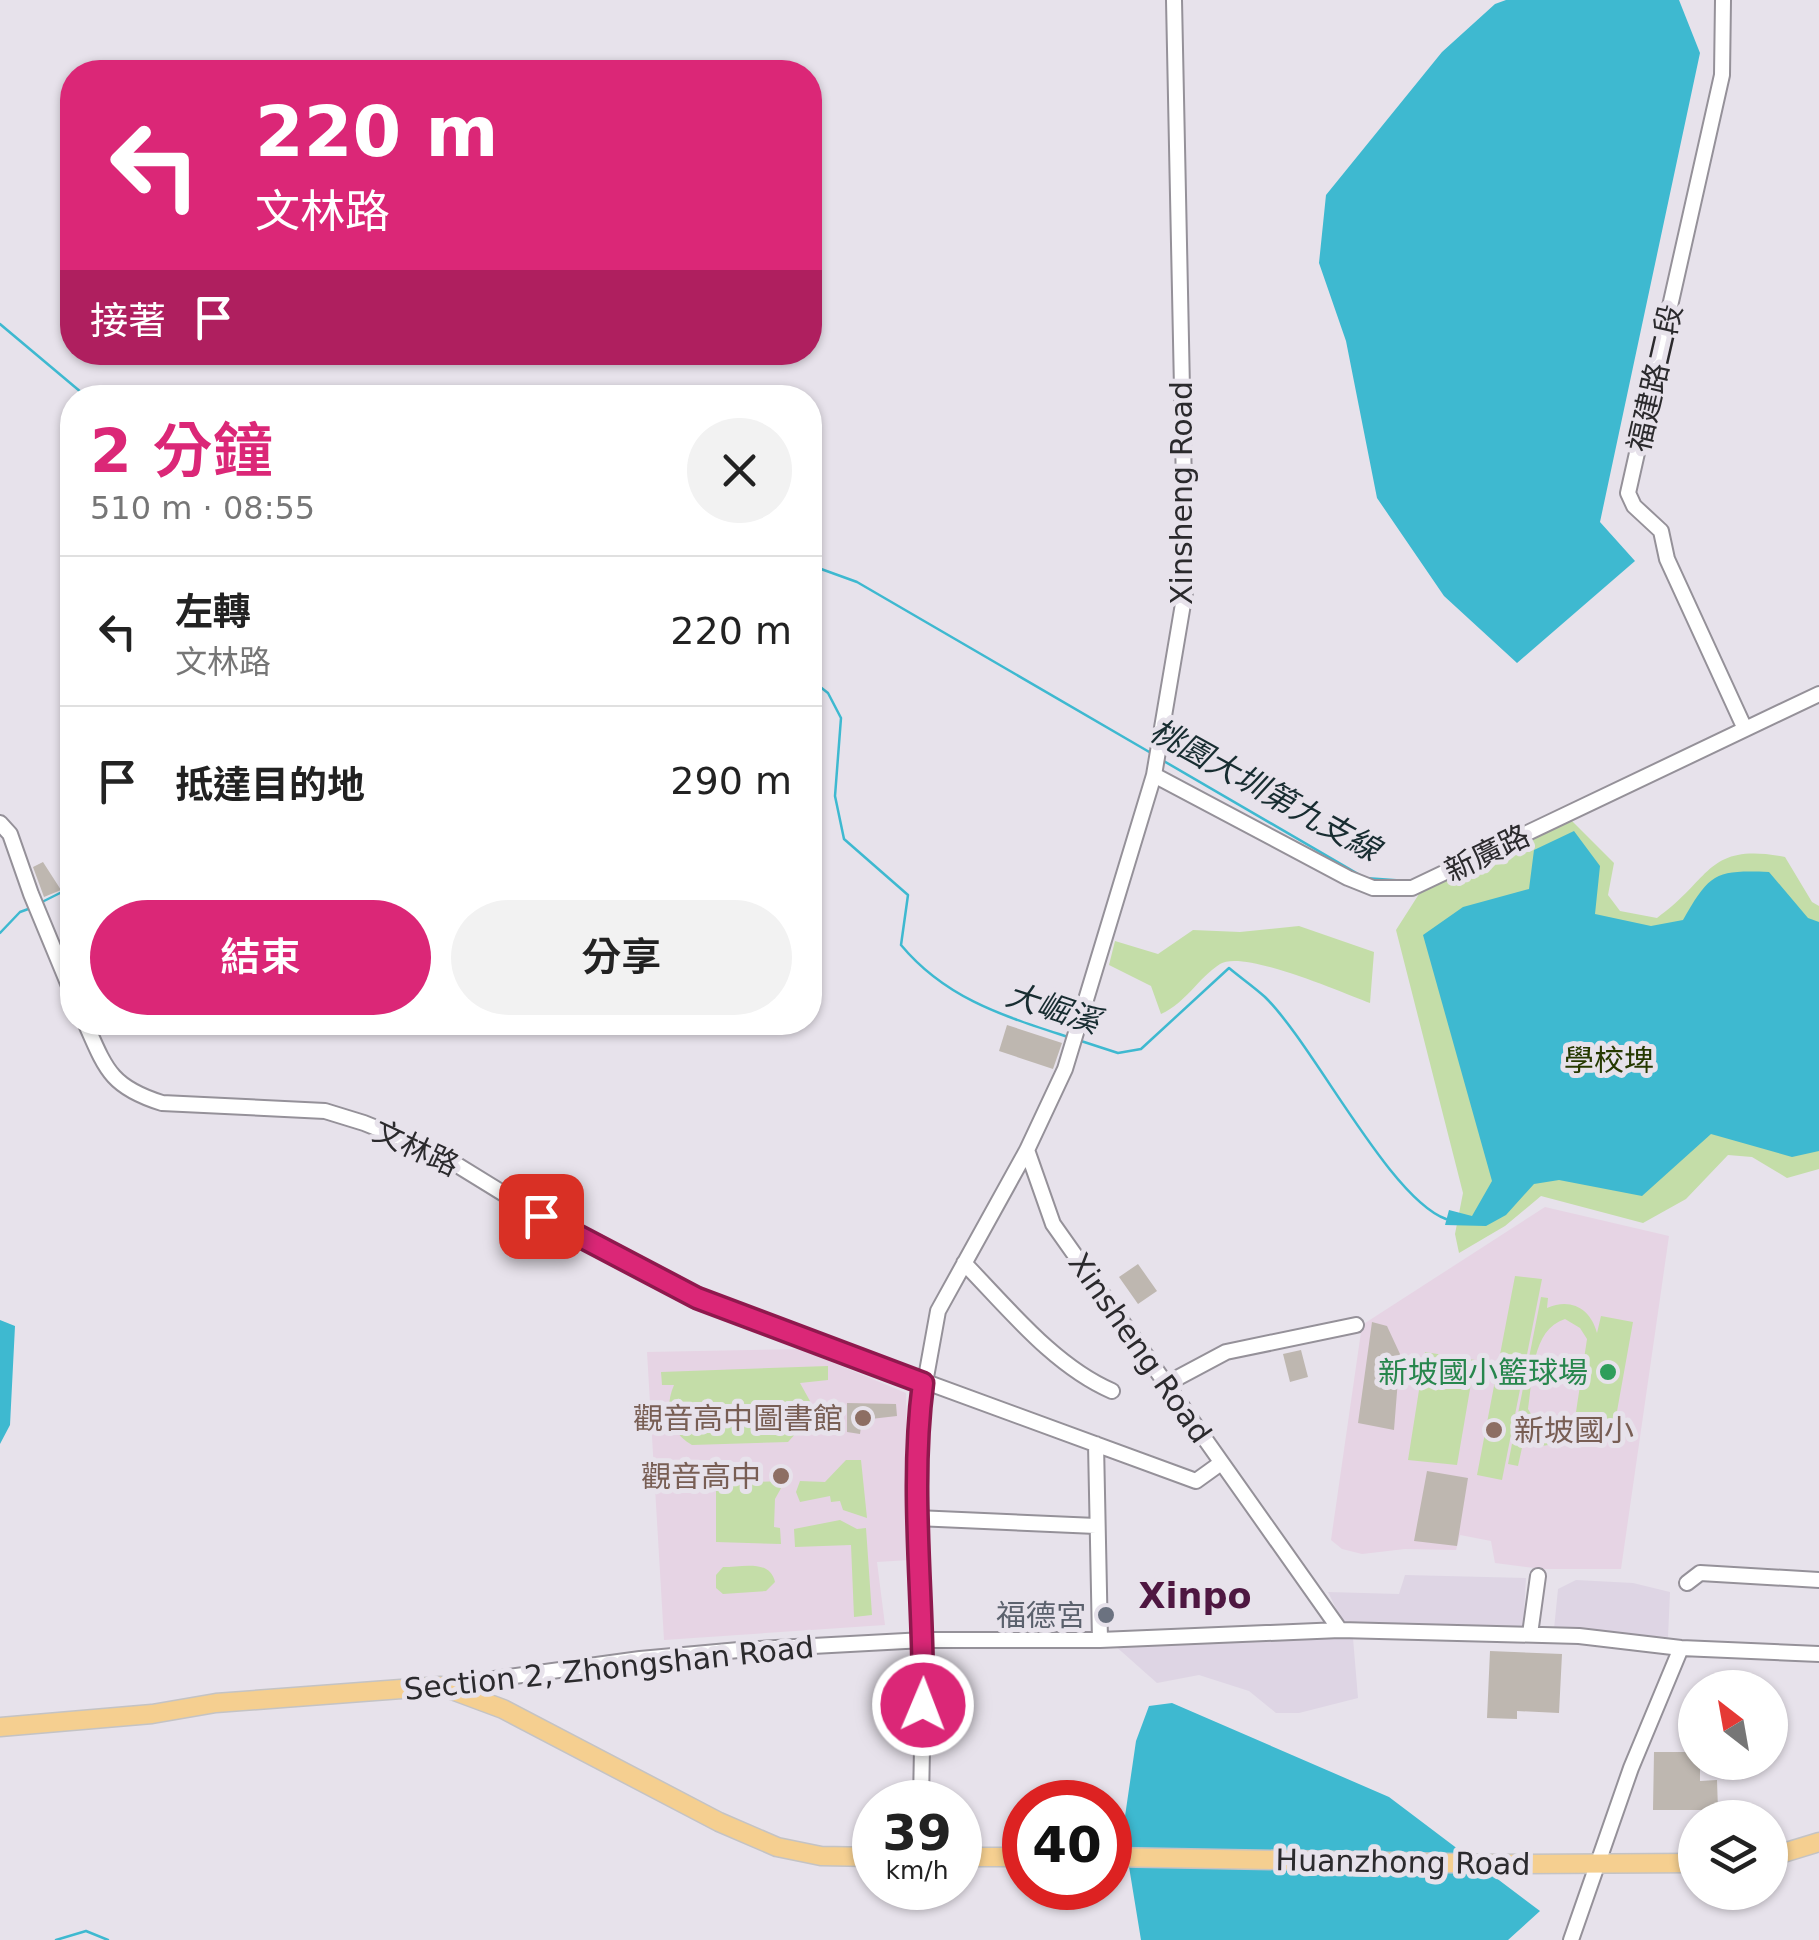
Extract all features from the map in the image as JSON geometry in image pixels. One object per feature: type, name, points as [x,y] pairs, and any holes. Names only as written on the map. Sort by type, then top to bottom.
[{"type":"main road","name":"Section 2, Zhongshan Road","points":[[0,1727],[152,1714],[216,1703],[441,1686]]},
{"type":"main road","points":[[441,1686],[503,1709],[719,1822],[777,1847],[821,1856],[852,1856]]},
{"type":"main road","points":[[1788,1851],[1819,1842]]},
{"type":"main road","name":"Huanzhong Road","points":[[1132,1857],[1599,1865],[1678,1863]]},
{"type":"street","name":"Xinsheng Road","points":[[1174,0],[1185,592],[1154,774],[1074,1038],[1027,1150],[1053,1224],[1340,1630]]},
{"type":"street","name":"福建路二段","points":[[1724,0],[1722,75],[1628,493],[1634,506],[1660,531],[1667,559],[1746,729]]},
{"type":"street","name":"新廣路","points":[[1154,774],[1348,878],[1374,888],[1412,888],[1819,694]]},
{"type":"street","points":[[0,824],[10,834],[60,963]]},
{"type":"street","name":"文林路","points":[[91,1035],[107,1072],[137,1095],[162,1103],[325,1111],[364,1124],[436,1152],[574,1236],[697,1298],[1196,1480],[1221,1463]]},
{"type":"street","points":[[921,1780],[924,1640],[916,1518],[917,1428],[923,1383],[938,1311],[1027,1150]]},
{"type":"street","points":[[964,1263],[1053,1350],[1089,1381],[1112,1391]]},
{"type":"street","points":[[1166,1384],[1226,1352],[1356,1325]]},
{"type":"street","points":[[1096,1444],[1100,1640]]},
{"type":"street","points":[[916,1518],[1096,1526]]},
{"type":"street","points":[[1688,1583],[1700,1573],[1819,1580]]},
{"type":"street","points":[[1530,1634],[1538,1576]]},
{"type":"street","name":"Section 2, Zhongshan Road","points":[[441,1686],[640,1659],[924,1640],[1100,1640],[1340,1630],[1530,1634],[1681,1648],[1819,1654]]},
{"type":"street","points":[[1571,1940],[1631,1768],[1681,1648]]},
{"type":"shaded area","name":"新坡國小","points":[[1545,1207],[1669,1236],[1621,1569],[1542,1569],[1495,1563],[1491,1541],[1460,1535],[1456,1550],[1405,1549],[1362,1554],[1342,1549],[1331,1540],[1362,1325]]},
{"type":"shaded area","name":"觀音高中","points":[[800,1349],[906,1393],[909,1560],[877,1562],[885,1625],[664,1640],[647,1352]]},
{"type":"shaded area","points":[[1405,1575],[1526,1578],[1523,1628],[1343,1623],[1328,1592],[1399,1594]]},
{"type":"shaded area","points":[[1576,1580],[1633,1583],[1670,1592],[1668,1637],[1554,1629],[1558,1589]]},
{"type":"shaded area","points":[[1353,1638],[1358,1698],[1299,1713],[1276,1713],[1249,1691],[1199,1675],[1157,1683],[1113,1644]]},
{"type":"green space","name":"學校埤","points":[[1567,816],[1614,863],[1608,895],[1620,911],[1657,918],[1724,859],[1759,854],[1785,857],[1812,902],[1819,906],[1819,1169],[1787,1178],[1752,1157],[1728,1155],[1686,1199],[1643,1223],[1541,1196],[1505,1226],[1459,1253],[1455,1234],[1463,1193],[1396,930],[1419,894]]},
{"type":"green space","points":[[1299,926],[1374,952],[1370,1003],[1294,974],[1232,961],[1220,964],[1161,1014],[1151,986],[1109,965],[1115,941],[1158,954],[1193,930],[1240,932]]},
{"type":"green space","points":[[1515,1276],[1542,1279],[1502,1480],[1477,1475]]},
{"type":"green space","points":[[1541,1297],[1548,1298],[1547,1308],[1564,1304],[1579,1307],[1590,1317],[1597,1333],[1601,1316],[1633,1322],[1614,1428],[1583,1422],[1572,1437],[1542,1446],[1525,1434],[1518,1466],[1508,1464]],"holes":[[[1565,1319],[1580,1328],[1587,1339],[1576,1412],[1567,1424],[1550,1430],[1536,1422],[1528,1409],[1536,1356],[1554,1325]]]},
{"type":"green space","points":[[1425,1352],[1475,1360],[1457,1465],[1408,1460]]},
{"type":"green space","points":[[828,1366],[828,1380],[800,1383],[810,1401],[809,1419],[788,1442],[692,1445],[678,1433],[671,1419],[669,1402],[674,1385],[662,1385],[661,1372]]},
{"type":"green space","points":[[846,1460],[861,1460],[867,1518],[843,1510],[840,1501],[831,1502],[830,1496],[800,1502],[796,1492],[800,1481],[825,1482]]},
{"type":"green space","points":[[785,1481],[775,1499],[774,1527],[780,1528],[781,1544],[716,1542],[716,1483]]},
{"type":"green space","points":[[840,1520],[857,1529],[866,1528],[872,1615],[854,1617],[851,1545],[795,1547],[794,1529]]},
{"type":"green space","points":[[723,1567],[761,1567],[775,1582],[766,1591],[723,1594],[716,1588],[716,1575]]},
{"type":"water","points":[[1506,0],[1679,0],[1700,53],[1600,522],[1635,561],[1517,663],[1444,596],[1377,498],[1346,341],[1319,263],[1326,195],[1442,52],[1495,4]]},
{"type":"water","name":"學校埤","points":[[1574,831],[1600,866],[1595,914],[1651,926],[1683,920],[1700,892],[1716,878],[1737,872],[1769,872],[1808,918],[1819,922],[1819,1151],[1792,1157],[1711,1134],[1642,1196],[1559,1180],[1534,1184],[1506,1215],[1486,1226],[1445,1225],[1449,1210],[1472,1216],[1492,1181],[1423,935],[1463,907],[1529,889],[1534,850]]},
{"type":"water","points":[[0,1320],[15,1326],[10,1425],[0,1444]]},
{"type":"water","points":[[1172,1703],[1389,1797],[1540,1911],[1508,1940],[1141,1940],[1132,1885],[1130,1780],[1136,1741],[1149,1706]]},
{"type":"building","points":[[43,862],[60,890],[44,897],[33,867]]},
{"type":"building","points":[[1007,1025],[1062,1043],[1053,1069],[999,1051]]},
{"type":"building","points":[[1138,1264],[1157,1291],[1138,1304],[1119,1277]]},
{"type":"building","points":[[1372,1322],[1387,1326],[1400,1354],[1394,1430],[1358,1423]]},
{"type":"building","points":[[1301,1350],[1308,1377],[1290,1382],[1283,1354]]},
{"type":"building","name":"觀音高中圖書館","points":[[847,1403],[896,1404],[897,1416],[862,1420],[860,1434],[847,1432]]},
{"type":"building","points":[[1427,1471],[1468,1478],[1457,1546],[1414,1541]]},
{"type":"building","points":[[1490,1651],[1562,1654],[1559,1713],[1517,1711],[1517,1719],[1487,1718]]},
{"type":"building","points":[[1654,1752],[1678,1752],[1678,1780],[1717,1780],[1718,1800],[1678,1800],[1678,1810],[1653,1810]]},
{"type":"waterway","name":"桃園大圳第九支線","points":[[0,324],[73,385]]},
{"type":"waterway","name":"桃園大圳第九支線","points":[[822,569],[857,582],[1151,753]]},
{"type":"waterway","name":"大崛溪","points":[[822,688],[841,718],[835,796],[844,839],[908,895],[901,945],[918,964],[957,992],[999,1013],[1068,1037]]},
{"type":"waterway","name":"桃園大圳第九支線","points":[[1162,760],[1365,878],[1407,881]]},
{"type":"waterway","name":"大崛溪","points":[[42,902],[60,893]]},
{"type":"waterway","name":"大崛溪","points":[[0,933],[20,912],[31,908]]},
{"type":"waterway","name":"大崛溪","points":[[1081,1041],[1118,1053],[1141,1049],[1229,968],[1285,1019],[1401,1182],[1424,1205],[1446,1219]]},
{"type":"waterway","points":[[56,1940],[86,1931],[108,1940]]},
{"type":"place","name":"新坡國小籃球場","points":[[1608,1372]]},
{"type":"place","name":"觀音高中圖書館","points":[[863,1418]]},
{"type":"place","name":"新坡國小","points":[[1494,1430]]},
{"type":"place","name":"觀音高中","points":[[781,1476]]},
{"type":"place","name":"福德宮","points":[[1106,1615]]},
{"type":"district","name":"Xinpo","points":[[1195,1596]]},
{"type":"route","points":[[541,1216],[697,1298],[923,1383],[917,1428],[916,1518],[924,1640],[923,1705]]}]
